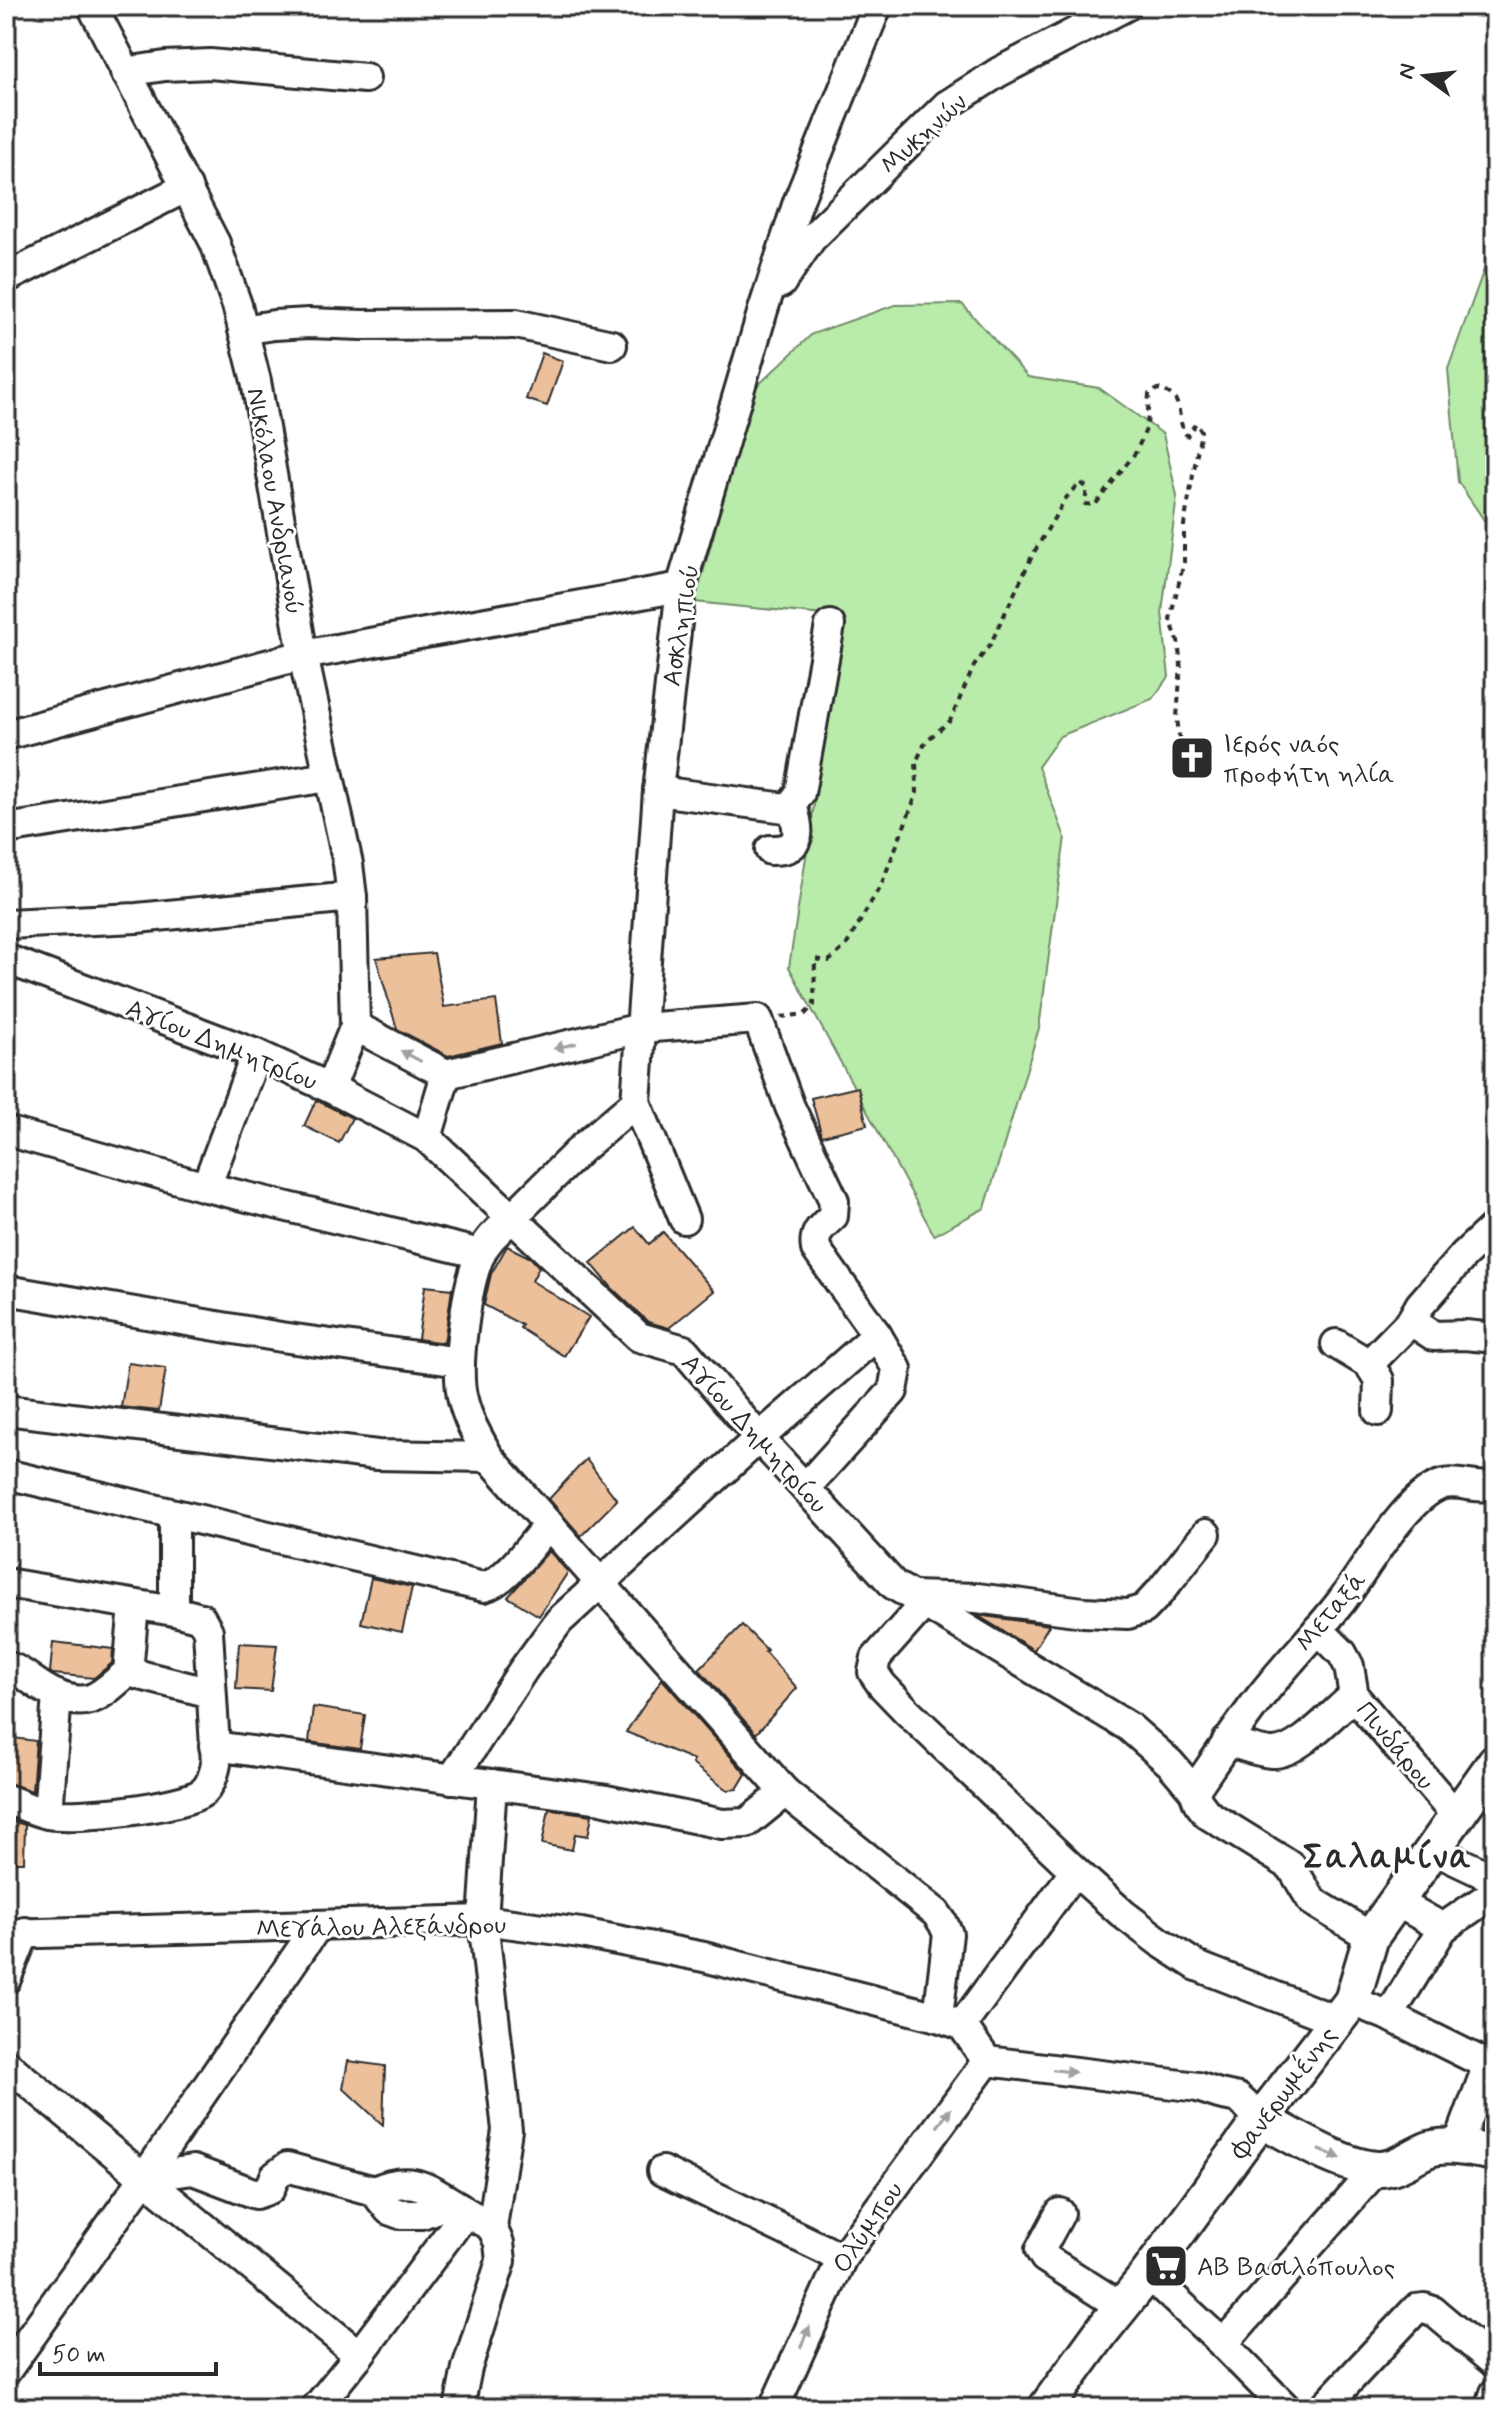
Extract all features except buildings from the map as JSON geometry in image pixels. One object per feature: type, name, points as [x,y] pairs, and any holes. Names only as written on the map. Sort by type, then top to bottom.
[{"type":"main road","name":"Φανερωμένης","points":[[1046,2408],[1344,2010],[1371,1937],[1495,1762]]},
{"type":"main road","points":[[1261,2119],[1319,2150],[1377,2169],[1390,2168],[1430,2148],[1495,2153]]},
{"type":"street","name":"Νικόλαου Ανδριανού","points":[[92,6],[215,243],[237,305],[259,397],[303,655],[348,864],[352,897],[355,1026]]},
{"type":"street","name":"Ασκληπιού","points":[[636,1102],[658,791],[681,587],[798,202],[877,6]]},
{"type":"street","name":"Μυκηνών","points":[[763,310],[811,239],[947,105],[999,72],[1126,6]]},
{"type":"street","points":[[125,72],[210,64],[365,78]]},
{"type":"street","points":[[6,278],[187,187]]},
{"type":"street","points":[[243,330],[309,323],[516,324],[612,345]]},
{"type":"street","points":[[7,739],[303,655],[681,587]]},
{"type":"street","points":[[658,791],[785,808],[792,804],[800,793],[830,625]]},
{"type":"street","points":[[6,829],[328,777]]},
{"type":"street","points":[[770,850],[792,847],[797,839],[792,804]]},
{"type":"street","points":[[6,924],[137,918],[352,897]]},
{"type":"street","name":"Αγίου Δημητρίου","points":[[6,959],[256,1054],[427,1138],[639,1337],[684,1350],[759,1438],[894,1585],[1129,1727],[1170,1763],[1194,1791],[1207,1814],[1291,1866],[1312,1901],[1371,1937]]},
{"type":"street","points":[[330,1088],[355,1026],[446,1074],[641,1028],[758,1019],[790,1107],[834,1201],[833,1216],[817,1231],[814,1241],[816,1249],[877,1335],[897,1369],[893,1391],[805,1488]]},
{"type":"street","points":[[206,1187],[256,1054]]},
{"type":"street","points":[[427,1138],[446,1074]]},
{"type":"street","points":[[684,1219],[636,1102],[582,1148],[492,1237],[481,1254],[467,1305],[460,1362],[462,1397],[469,1419],[489,1457],[785,1792],[936,1913],[948,1934],[950,2021],[987,2061],[1198,2087],[1238,2098],[1261,2119]]},
{"type":"street","points":[[6,1131],[206,1187],[481,1254]]},
{"type":"street","points":[[1369,1364],[1411,1321],[1420,1305],[1464,1255],[1495,1226]]},
{"type":"street","points":[[6,1290],[281,1337],[460,1362]]},
{"type":"street","points":[[1411,1321],[1434,1336],[1495,1338]]},
{"type":"street","points":[[452,1779],[559,1621],[877,1335]]},
{"type":"street","points":[[1336,1344],[1369,1364],[1379,1380],[1378,1411]]},
{"type":"street","points":[[6,1410],[377,1455],[489,1457]]},
{"type":"street","points":[[6,1474],[484,1587],[493,1585],[504,1576],[549,1524]]},
{"type":"street","name":"Μεταξά","points":[[1194,1791],[1261,1696],[1339,1604],[1410,1507],[1437,1485],[1452,1483],[1485,1488],[1495,1485]]},
{"type":"street","points":[[174,1516],[174,1611]]},
{"type":"street","points":[[1206,1534],[1144,1609],[1128,1614],[1083,1612],[977,1598],[918,1600],[876,1658],[873,1672],[907,1711],[1075,1871],[1123,1914],[1197,1966],[1344,2010],[1389,2016],[1491,2066],[1457,2148]]},
{"type":"street","points":[[6,1583],[201,1618],[207,1625],[216,1764],[213,1779],[204,1791],[146,1808],[71,1815],[48,1814],[6,1799]]},
{"type":"street","points":[[6,1666],[14,1668],[42,1689],[69,1700],[95,1699],[128,1672],[134,1605]]},
{"type":"street","name":"Πινδάρου","points":[[1318,1629],[1342,1653],[1349,1666],[1354,1696],[1458,1818]]},
{"type":"street","points":[[128,1672],[211,1693]]},
{"type":"street","points":[[48,1814],[57,1695]]},
{"type":"street","points":[[1227,1741],[1275,1754],[1313,1732],[1354,1696]]},
{"type":"street","points":[[214,1746],[601,1799],[722,1824],[747,1823],[785,1792]]},
{"type":"street","points":[[459,2408],[467,2368],[501,2261],[499,2243],[492,2227],[507,2130],[483,1920],[492,1784]]},
{"type":"street","points":[[1434,1850],[1495,1879]]},
{"type":"street","points":[[950,2021],[1075,1871]]},
{"type":"street","points":[[1389,2016],[1443,1928],[1495,1892]]},
{"type":"street","points":[[1397,1902],[1443,1928]]},
{"type":"street","name":"Μεγάλου Αλεξάνδρου","points":[[16,1933],[483,1920],[581,1933],[704,1957],[950,2021]]},
{"type":"street","points":[[6,2371],[145,2177],[318,1925]]},
{"type":"street","points":[[6,1979],[16,1933]]},
{"type":"street","name":"Ολύμπου","points":[[774,2408],[842,2258],[987,2061]]},
{"type":"street","points":[[6,2064],[359,2355]]},
{"type":"street","points":[[316,2408],[359,2355],[456,2206],[503,2162]]},
{"type":"street","points":[[145,2177],[193,2170],[256,2194],[270,2189],[275,2176],[287,2167],[374,2191],[386,2185],[424,2185],[492,2227]]},
{"type":"street","points":[[1223,2344],[1377,2169]]},
{"type":"street","points":[[662,2171],[842,2258]]},
{"type":"street","points":[[1060,2213],[1040,2250],[1045,2258],[1122,2307]]},
{"type":"street","points":[[1148,2274],[1286,2408]]},
{"type":"street","points":[[1323,2408],[1416,2309],[1433,2311],[1495,2363]]},
{"type":"street","points":[[1490,2408],[1495,2393]]},
{"type":"path","points":[[758,1019],[805,1014],[814,1005],[815,959],[829,961],[846,946],[882,883],[917,793],[916,762],[926,741],[950,721],[974,666],[990,645],[1033,554],[1066,498],[1080,483],[1087,487],[1085,504],[1095,505],[1136,452],[1147,427],[1149,394],[1158,389],[1170,392],[1178,401],[1182,429],[1187,436],[1196,423],[1201,431],[1184,525],[1184,562],[1170,619],[1178,641],[1181,665],[1177,717],[1180,745]]},
{"type":"green space","points":[[1495,239],[1495,536],[1458,482],[1448,369]]},
{"type":"green space","points":[[962,304],[1028,377],[1099,388],[1163,434],[1177,496],[1162,612],[1169,677],[1152,699],[1060,736],[1038,767],[1065,837],[1039,1028],[985,1208],[934,1235],[789,967],[843,617],[695,602],[754,389],[812,334],[895,305]]},
{"type":"place","name":"Ιερός ναός προφήτη ηλία","points":[[1192,758]]},
{"type":"place","name":"ΑΒ Βασιλόπουλος","points":[[1166,2266]]},
{"type":"district","name":"Σαλαμίνα","points":[[1388,1856]]}]
